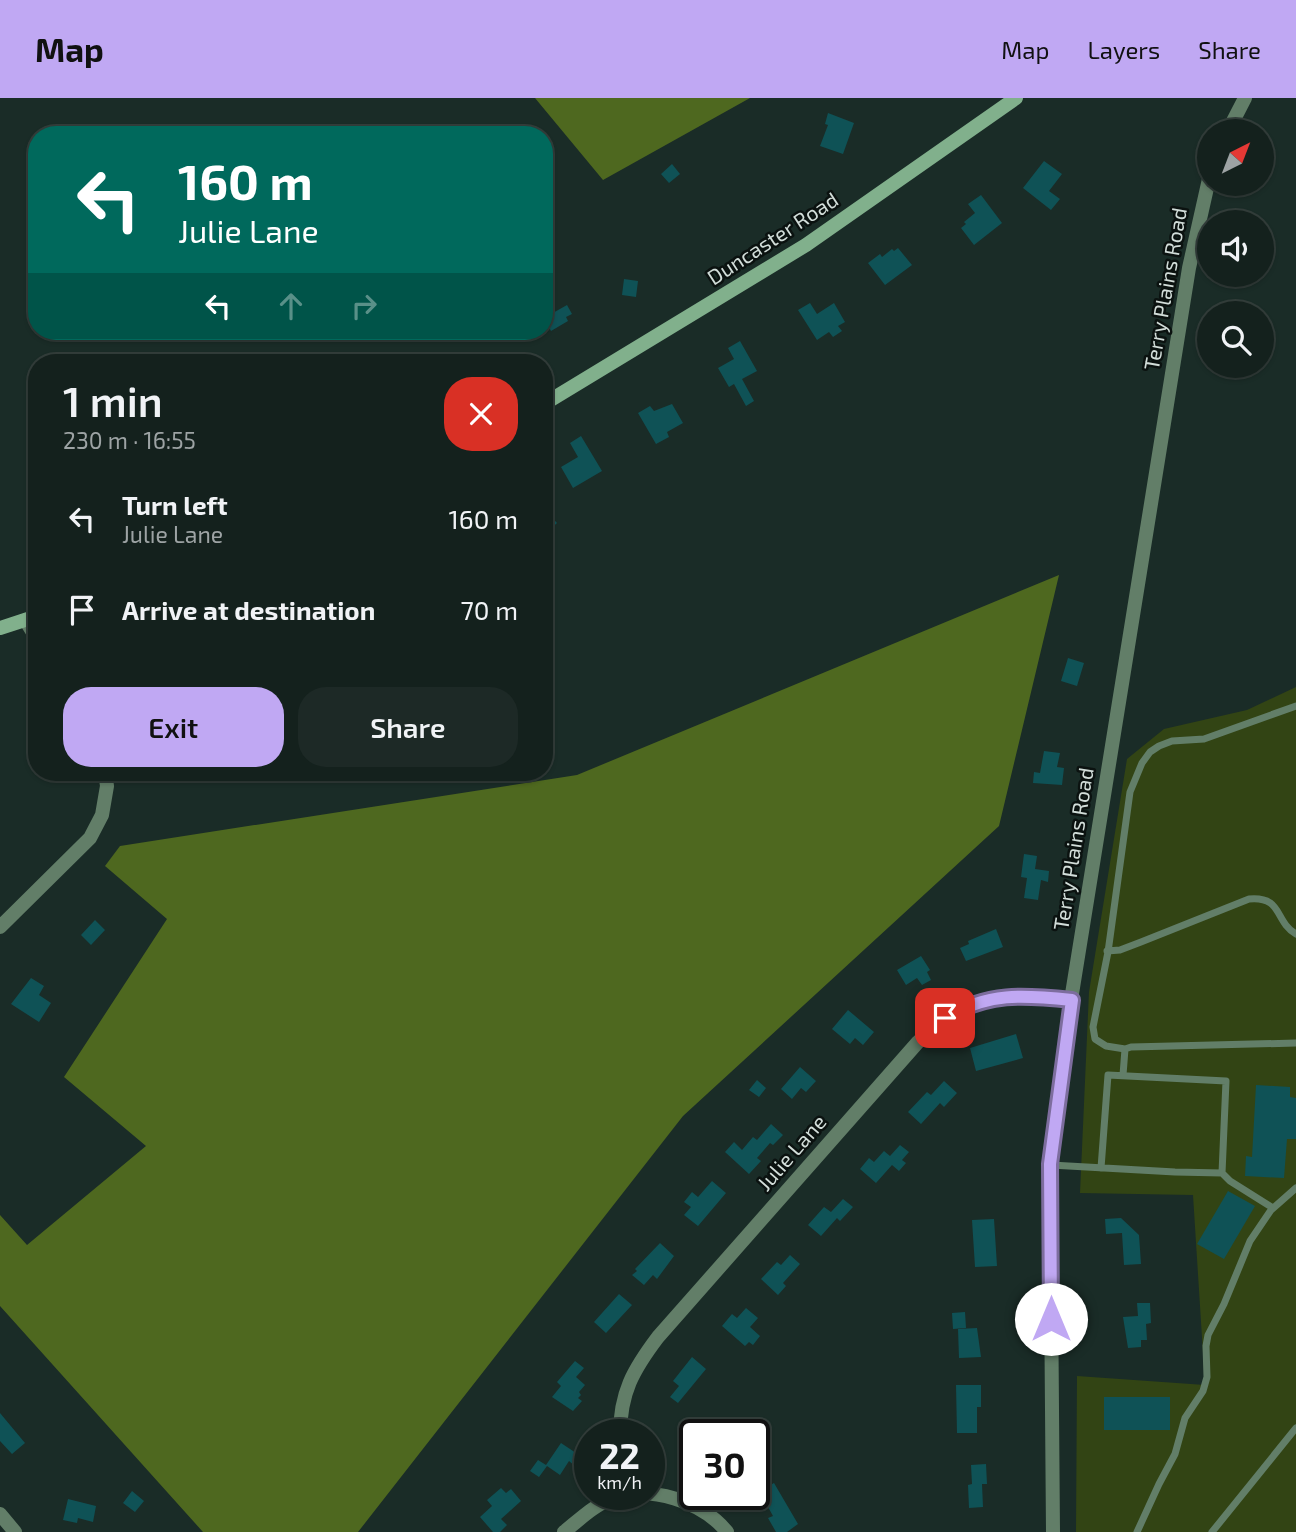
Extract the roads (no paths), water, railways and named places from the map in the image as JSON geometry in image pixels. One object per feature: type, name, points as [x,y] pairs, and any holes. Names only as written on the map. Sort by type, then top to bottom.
[{"type":"street","name":"Duncaster Road","points":[[553,399],[806,245],[1016,98]]},
{"type":"street","points":[[1234,119],[1245,98]]},
{"type":"street","name":"Terry Plains Road","points":[[1053,1532],[1050,1164],[1072,1000],[1189,268],[1205,196]]},
{"type":"street","points":[[0,628],[28,619]]},
{"type":"street","points":[[0,927],[90,838],[102,815],[106,781]]},
{"type":"street","name":"Julie Lane","points":[[621,1419],[629,1381],[638,1363],[658,1337],[918,1042],[945,1018],[963,1007],[986,1000],[1033,996],[1072,1000]]},
{"type":"street","points":[[665,1496],[687,1504],[711,1518],[727,1532]]},
{"type":"street","points":[[564,1532],[591,1510]]},
{"type":"street","points":[[0,1514],[15,1532]]},
{"type":"lane","points":[[1296,706],[1205,739],[1172,741],[1159,746],[1150,752],[1136,774],[1130,792],[1108,951],[1093,1027],[1095,1039],[1106,1046],[1125,1049],[1296,1043]]},
{"type":"lane","points":[[1108,951],[1120,950],[1250,899],[1267,900],[1287,927],[1296,934]]},
{"type":"lane","points":[[1124,1075],[1125,1049]]},
{"type":"lane","points":[[1101,1168],[1108,1074],[1227,1081],[1222,1173]]},
{"type":"lane","points":[[1050,1164],[1222,1173],[1273,1208]]},
{"type":"lane","points":[[1137,1532],[1175,1454],[1185,1418],[1203,1391],[1207,1377],[1206,1346],[1212,1325],[1224,1304],[1250,1241],[1273,1208],[1296,1188]]},
{"type":"lane","points":[[1212,1532],[1296,1428]]}]
